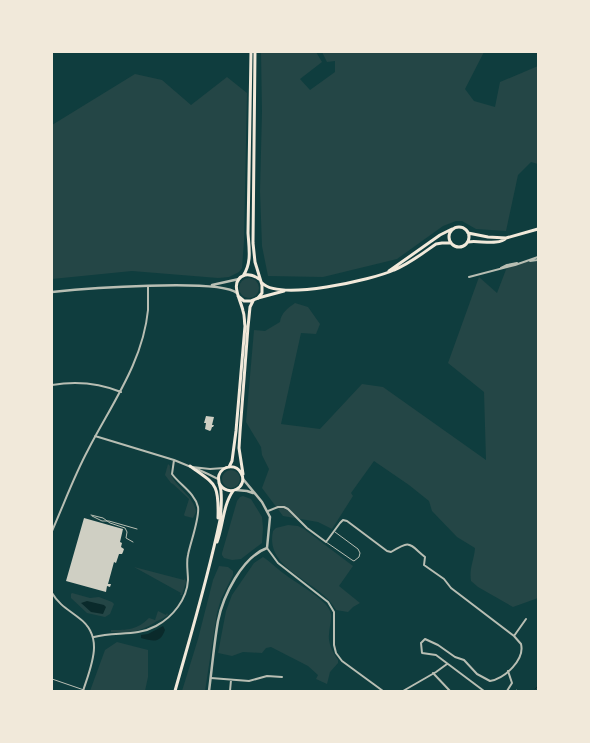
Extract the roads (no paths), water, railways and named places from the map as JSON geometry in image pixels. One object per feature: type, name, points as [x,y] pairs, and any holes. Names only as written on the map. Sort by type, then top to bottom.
[{"type":"main road","points":[[175,691],[196,620],[213,551],[221,509],[221,490],[219,482],[220,472],[232,461],[236,431],[245,326],[244,313],[236,285],[247,270],[250,258],[248,226],[251,52]]},
{"type":"main road","points":[[255,52],[253,243],[255,262],[262,291],[258,298]]},
{"type":"main road","points":[[384,274],[440,235],[456,227],[465,229],[468,233],[469,238],[467,242]]},
{"type":"main road","points":[[451,243],[448,236],[452,229]]},
{"type":"main road","points":[[213,551],[221,530],[228,500],[234,490],[240,486],[242,478],[239,448],[240,432],[250,307],[254,301],[258,298],[285,290],[336,285],[384,274],[395,270],[436,244],[451,243],[458,247],[467,242],[500,242],[506,238],[538,229]]},
{"type":"main road","points":[[468,233],[488,237],[506,238]]},
{"type":"main road","points":[[242,277],[253,275],[267,287],[285,290]]},
{"type":"main road","points":[[238,295],[247,301],[254,301]]},
{"type":"main road","points":[[190,466],[211,482],[217,491],[219,502],[218,518],[213,551]]},
{"type":"main road","points":[[227,467],[238,469],[242,478]]},
{"type":"main road","points":[[219,482],[224,489],[234,490]]},
{"type":"street","points":[[469,277],[512,264],[538,259]]},
{"type":"street","points":[[210,286],[242,277]]},
{"type":"street","points":[[52,531],[80,465],[121,392],[132,367],[142,340],[147,312],[148,286]]},
{"type":"street","points":[[52,292],[148,286],[210,286],[228,289],[238,295]]},
{"type":"street","points":[[52,385],[85,383],[106,387],[121,392]]},
{"type":"street","points":[[95,436],[174,460],[208,474],[219,482]]},
{"type":"street","points":[[94,637],[104,634],[131,634],[150,629],[170,616],[181,602],[187,586],[187,558],[198,511],[194,499],[172,474],[174,460]]},
{"type":"street","points":[[190,466],[210,469],[227,467]]},
{"type":"street","points":[[242,478],[268,511],[270,517],[268,548],[278,563],[328,602],[334,612],[334,645],[336,652],[342,660],[383,691]]},
{"type":"street","points":[[234,490],[248,491],[256,496]]},
{"type":"street","points":[[268,511],[278,507],[288,509],[307,528],[326,542],[343,520],[347,521],[387,551],[391,552],[405,544],[408,544],[425,557],[424,564],[444,580],[451,588],[520,642],[522,648],[518,660],[508,671],[493,681],[487,680],[477,674],[464,660],[455,657],[438,645],[425,639],[421,643],[422,653],[436,655],[484,691]]},
{"type":"street","points":[[209,691],[218,621],[226,596],[246,562],[256,553],[268,548]]},
{"type":"street","points":[[52,593],[62,606],[83,621],[94,637],[95,651],[83,690]]},
{"type":"street","points":[[514,636],[526,619]]},
{"type":"street","points":[[403,691],[408,690],[447,664]]},
{"type":"street","points":[[508,671],[512,683],[508,691]]},
{"type":"street","points":[[433,673],[450,691]]},
{"type":"street","points":[[211,678],[249,681],[267,676],[282,677]]},
{"type":"street","points":[[230,691],[231,680]]},
{"type":"lane","points":[[91,516],[103,518],[110,523],[125,528],[127,532],[126,538],[133,542]]},
{"type":"lane","points":[[107,521],[137,529]]},
{"type":"lane","points":[[326,542],[354,561],[359,557],[360,553],[358,549],[334,531]]},
{"type":"lane","points":[[52,679],[83,690]]},
{"type":"waterway","points":[[535,689],[538,686]]}]
